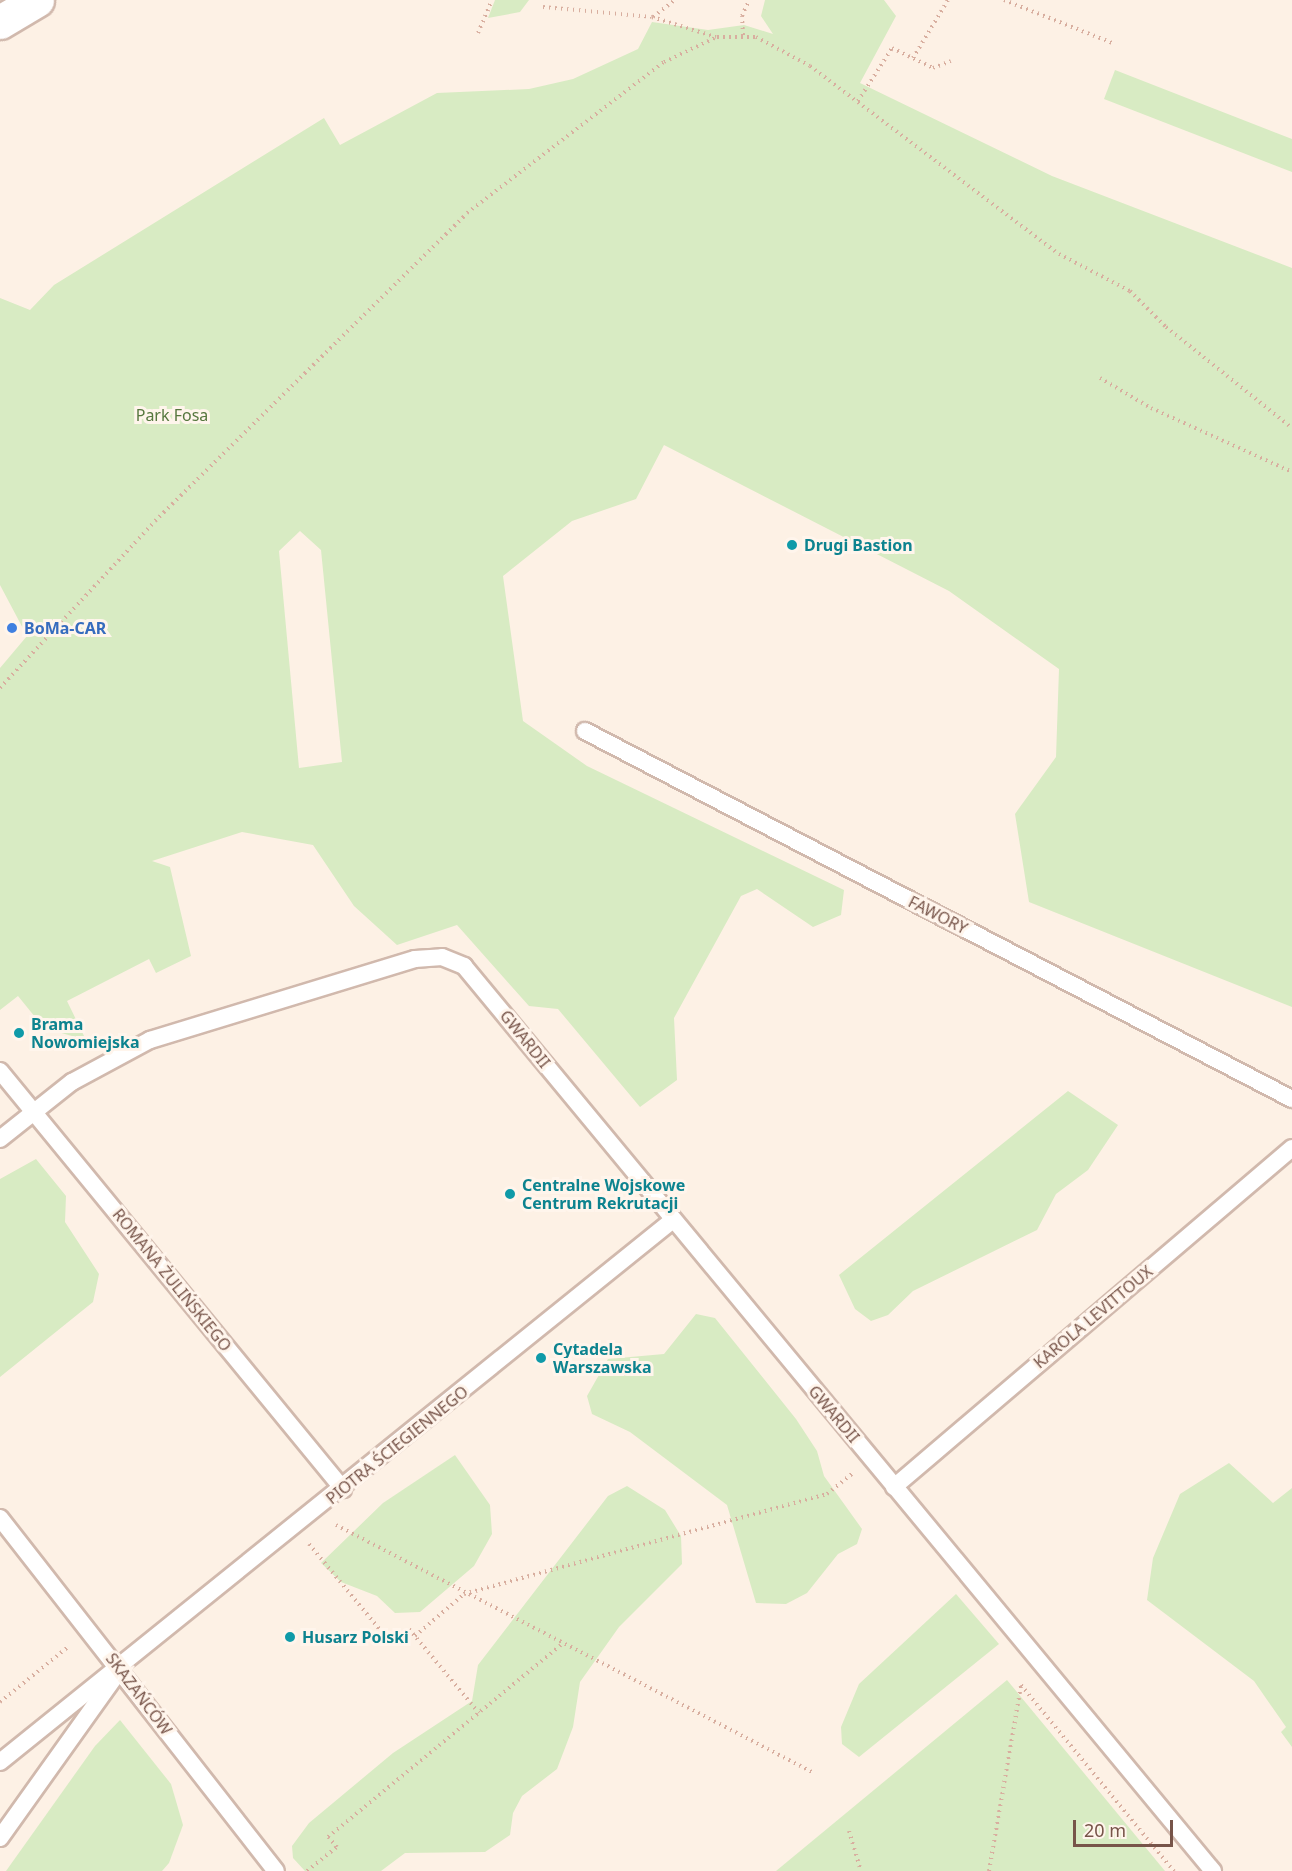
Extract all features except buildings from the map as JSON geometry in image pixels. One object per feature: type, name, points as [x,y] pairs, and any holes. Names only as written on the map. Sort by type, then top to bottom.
[{"type":"street","points":[[0,22],[37,0]]},
{"type":"lane","name":"FAWORY","points":[[585,731],[1292,1099]]},
{"type":"lane","name":"GWARDII","points":[[33,1112],[72,1082],[150,1040],[415,959],[453,960],[473,974],[673,1220],[1213,1871]]},
{"type":"lane","name":"ROMANA ŻULIŃSKIEGO","points":[[0,1071],[343,1489]]},
{"type":"lane","points":[[0,1139],[33,1112]]},
{"type":"lane","name":"KAROLA LEVITTOUX","points":[[894,1487],[1292,1148]]},
{"type":"lane","name":"PIOTRA ŚCIEGIENNEGO","points":[[0,1762],[315,1512],[673,1220]]},
{"type":"lane","name":"SKAZAŃCÓW","points":[[0,1518],[90,1629],[276,1871]]},
{"type":"lane","name":"PIOTRA ŚCIEGIENNEGO","points":[[0,1838],[120,1669]]},
{"type":"path","points":[[478,33],[492,0]]},
{"type":"path","points":[[652,17],[675,0]]},
{"type":"path","points":[[743,35],[749,0]]},
{"type":"path","points":[[912,58],[948,0]]},
{"type":"path","points":[[1004,0],[1115,44]]},
{"type":"path","points":[[543,7],[652,17],[717,37]]},
{"type":"path","points":[[0,688],[155,521],[467,213],[664,62],[717,37],[743,35],[787,51],[858,101],[1059,254],[1130,291],[1166,327],[1292,428]]},
{"type":"path","points":[[858,101],[892,48],[933,68],[951,61]]},
{"type":"path","points":[[1100,378],[1151,408],[1292,472]]},
{"type":"path","points":[[415,1636],[464,1594],[827,1494],[870,1458]]},
{"type":"path","points":[[315,1512],[373,1548],[814,1773]]},
{"type":"path","points":[[295,1527],[391,1643],[409,1629],[479,1713]]},
{"type":"path","points":[[0,1702],[90,1629]]},
{"type":"path","points":[[307,1871],[337,1847],[328,1837],[562,1644]]},
{"type":"path","points":[[989,1871],[1021,1685],[1174,1871]]},
{"type":"path","points":[[849,1831],[861,1871]]},
{"type":"green space","points":[[495,0],[529,0],[520,12],[488,18]]},
{"type":"green space","name":"Park Fosa","points":[[765,0],[884,0],[896,16],[860,83],[1052,176],[1292,268],[1292,1007],[1029,902],[1015,814],[1056,757],[1059,669],[949,591],[664,445],[636,499],[572,521],[503,576],[523,721],[587,766],[844,890],[841,915],[813,927],[757,889],[741,896],[674,1018],[677,1080],[640,1107],[558,1009],[529,1006],[457,925],[397,945],[354,906],[313,845],[242,832],[152,861],[170,867],[191,956],[156,973],[149,959],[67,1001],[86,1040],[44,1028],[18,996],[0,1010],[0,668],[27,636],[0,585],[0,298],[30,310],[54,285],[324,118],[340,145],[437,93],[529,89],[573,79],[638,49],[652,22],[708,30],[744,25],[773,34],[761,16]],"holes":[[[300,531],[321,550],[342,762],[299,768],[279,551]]]},
{"type":"green space","points":[[1115,70],[1292,139],[1292,172],[1104,99]]},
{"type":"green space","points":[[1068,1091],[1118,1125],[1088,1170],[1056,1194],[1037,1230],[913,1291],[888,1315],[871,1321],[855,1309],[839,1275]]},
{"type":"green space","points":[[36,1159],[66,1196],[65,1222],[99,1274],[93,1302],[0,1377],[0,1179]]},
{"type":"green space","points":[[696,1314],[715,1318],[796,1419],[817,1451],[824,1476],[862,1529],[857,1544],[838,1554],[807,1593],[786,1604],[756,1603],[727,1505],[630,1432],[592,1414],[587,1396],[608,1359],[664,1354]]},
{"type":"green space","points":[[455,1455],[490,1505],[492,1534],[474,1566],[420,1612],[395,1613],[377,1596],[341,1582],[321,1563],[383,1503]]},
{"type":"green space","points":[[1229,1463],[1273,1503],[1292,1488],[1292,1747],[1281,1732],[1286,1727],[1254,1681],[1147,1600],[1153,1558],[1180,1494]]},
{"type":"green space","points":[[627,1486],[665,1510],[681,1536],[682,1564],[619,1627],[580,1682],[573,1727],[557,1769],[522,1796],[513,1813],[510,1835],[485,1852],[405,1853],[381,1871],[305,1871],[293,1858],[292,1846],[309,1823],[393,1753],[472,1701],[478,1665],[608,1496]]},
{"type":"green space","points":[[956,1594],[999,1644],[859,1757],[842,1744],[841,1727],[859,1684]]},
{"type":"green space","points":[[1007,1680],[1165,1871],[776,1871]]},
{"type":"green space","points":[[120,1720],[171,1784],[183,1825],[169,1863],[162,1871],[6,1871],[95,1746]]},
{"type":"place","name":"Drugi Bastion","points":[[792,545]]},
{"type":"place","name":"BoMa-CAR","points":[[12,628]]},
{"type":"place","name":"Brama Nowomiejska","points":[[19,1033]]},
{"type":"place","name":"Centralne Wojskowe Centrum Rekrutacji","points":[[510,1194]]},
{"type":"place","name":"Cytadela Warszawska","points":[[541,1358]]},
{"type":"place","name":"Husarz Polski","points":[[290,1637]]}]
